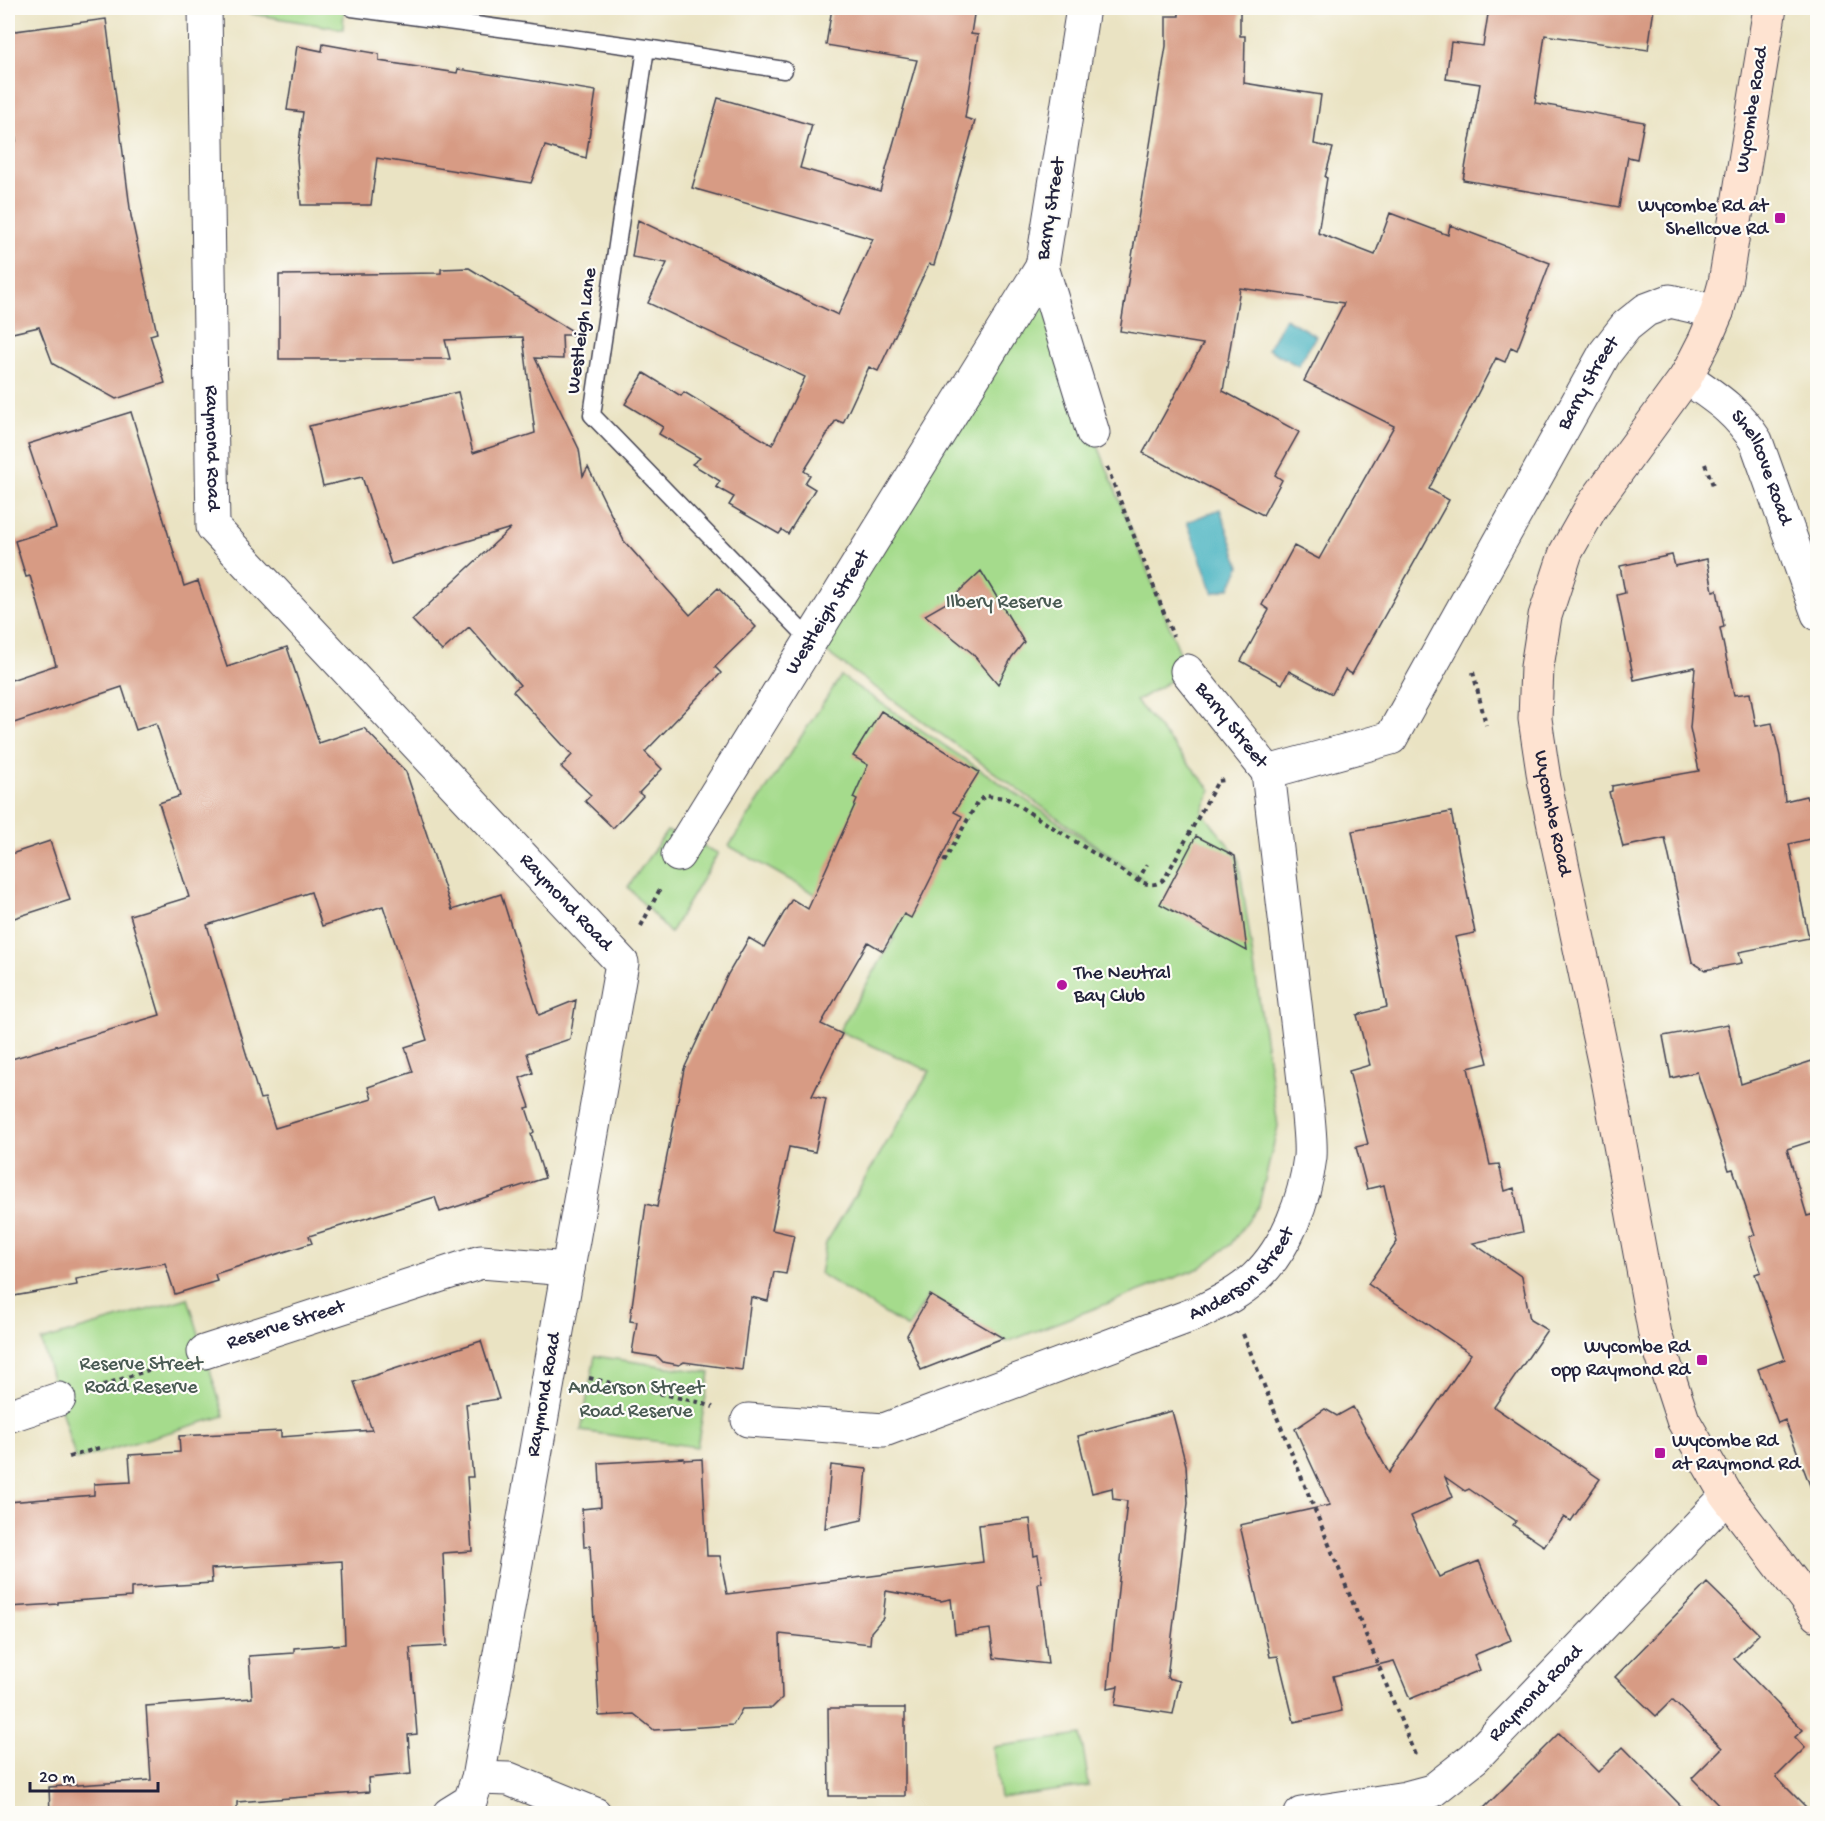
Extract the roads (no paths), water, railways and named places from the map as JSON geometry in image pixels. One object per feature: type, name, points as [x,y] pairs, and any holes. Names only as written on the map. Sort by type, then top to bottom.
[{"type":"street","name":"Raymond Road","points":[[205,8],[213,527],[622,963],[478,1778],[470,1801],[449,1814]]},
{"type":"street","name":"Barry Street","points":[[1083,8],[1042,267],[1093,433]]},
{"type":"street","name":"Wycombe Road","points":[[1770,8],[1727,272],[1717,312],[1706,340],[1686,377],[1592,506],[1566,552],[1545,616],[1537,667],[1535,719],[1544,779],[1608,1080],[1654,1334],[1683,1420],[1727,1496],[1818,1615]]},
{"type":"street","name":"Westleigh Street","points":[[678,855],[812,642],[1042,267]]},
{"type":"street","name":"Barry Street","points":[[1187,671],[1268,772],[1391,738],[1605,353],[1626,326],[1646,310],[1670,301],[1717,312]]},
{"type":"street","name":"Shellcove Road","points":[[1686,377],[1728,406],[1745,424],[1756,441],[1818,614]]},
{"type":"street","name":"Anderson Street","points":[[748,1420],[884,1430],[1200,1312],[1230,1297],[1256,1277],[1272,1258],[1286,1235],[1304,1191],[1310,1154],[1308,1115],[1268,772]]},
{"type":"street","name":"Reserve Street","points":[[204,1352],[481,1262],[568,1269]]},
{"type":"street","points":[[8,1416],[59,1399]]},
{"type":"street","name":"Raymond Road","points":[[1301,1814],[1404,1806],[1432,1791],[1474,1758],[1727,1496]]},
{"type":"street","points":[[478,1778],[509,1779],[595,1814]]},
{"type":"lane","points":[[352,8],[646,48],[784,70]]},
{"type":"lane","name":"Westleigh Lane","points":[[646,48],[592,415],[812,642]]},
{"type":"water","points":[[1285,318],[1316,336],[1298,366],[1268,349]]},
{"type":"water","points":[[1220,509],[1240,566],[1230,588],[1213,593],[1187,522]]},
{"type":"place","name":"Wycombe Rd at Shellcove Rd","points":[[1780,218]]},
{"type":"place","name":"The Neutral Bay Club","points":[[1062,985]]},
{"type":"place","name":"Wycombe Rd opp Raymond Rd","points":[[1702,1360]]},
{"type":"place","name":"Wycombe Rd at Raymond Rd","points":[[1660,1453]]},
{"type":"park label","name":"Ilbery Reserve","points":[[1004,603]]},
{"type":"park label","name":"Reserve Street Road Reserve","points":[[141,1376]]},
{"type":"park label","name":"Anderson Street Road Reserve","points":[[636,1400]]}]
